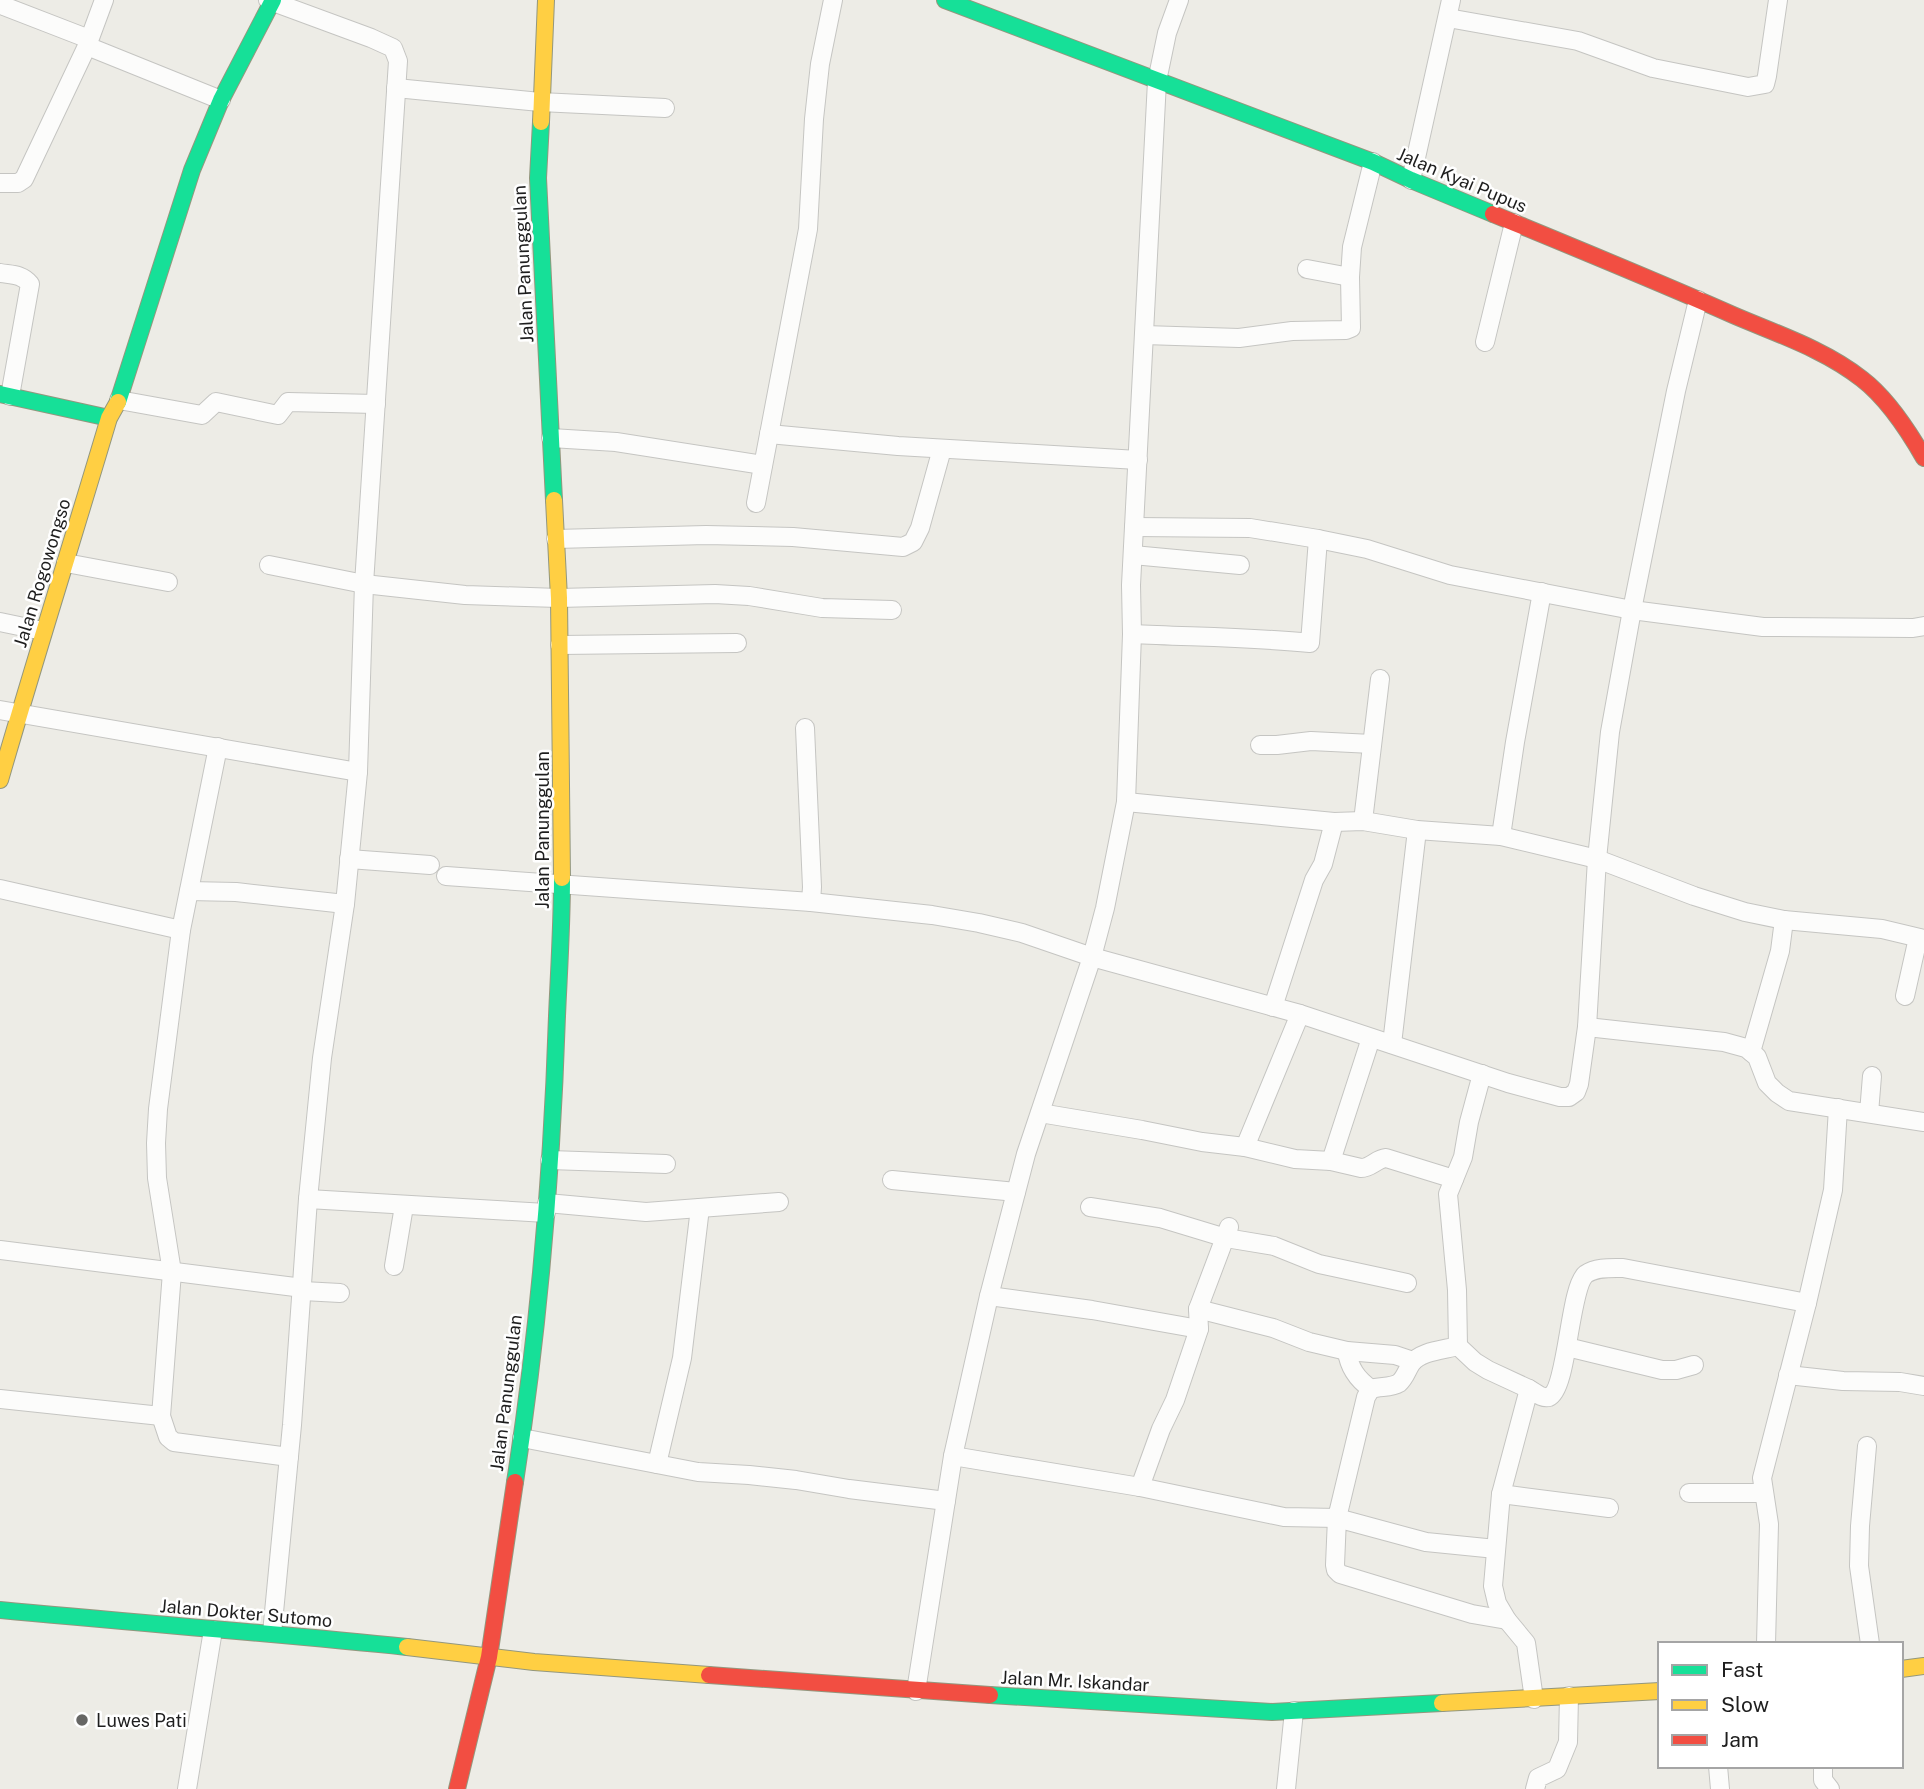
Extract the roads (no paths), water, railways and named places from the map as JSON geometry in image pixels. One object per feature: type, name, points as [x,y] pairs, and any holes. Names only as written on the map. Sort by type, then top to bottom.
[{"type":"main road","name":"Jalan Rogowongso","points":[[0,780],[109,418],[119,400],[192,170],[221,100],[271,0]]},
{"type":"main road","name":"Jalan Panunggulan","points":[[457,1789],[489,1657],[522,1438],[546,1208],[558,1016],[562,885],[559,598],[538,191],[546,0]]},
{"type":"main road","name":"Jalan Kyai Pupus","points":[[945,0],[1373,162],[1832,359],[1864,381],[1880,397],[1919,442],[1924,458]]},
{"type":"main road","points":[[5,395],[109,418]]},
{"type":"main road","name":"Jalan Dokter Sutomo","points":[[0,1610],[272,1633],[489,1657]]},
{"type":"main road","name":"Jalan Mr. Iskandar","points":[[489,1657],[916,1691],[1272,1712],[1658,1691]]},
{"type":"main road","points":[[1903,1669],[1924,1666]]},
{"type":"street","points":[[0,183],[18,183],[24,178],[88,43],[104,0]]},
{"type":"street","points":[[271,0],[372,37],[393,48],[398,61],[364,584],[358,772],[345,904],[323,1058],[308,1199],[303,1289],[272,1633]]},
{"type":"street","points":[[755,503],[808,229],[820,64],[833,0]]},
{"type":"street","points":[[916,1691],[953,1457],[989,1296],[1040,1113],[1093,957],[1126,802],[1132,634],[1131,585],[1157,81],[1167,33],[1179,0]]},
{"type":"street","points":[[1410,180],[1450,9],[1578,41],[1653,68],[1748,87],[1765,83],[1768,76],[1778,0]]},
{"type":"street","points":[[1,5],[221,100]]},
{"type":"street","points":[[396,88],[540,102],[665,108]]},
{"type":"street","points":[[1144,335],[1239,338],[1256,334],[1350,328],[1352,247],[1373,162]]},
{"type":"street","points":[[1485,342],[1514,223]]},
{"type":"street","points":[[1307,268],[1350,276]]},
{"type":"street","points":[[0,273],[20,276],[30,284],[5,395]]},
{"type":"street","points":[[446,876],[811,902],[932,915],[979,923],[1023,933],[1093,957],[1300,1014],[1482,1074],[1560,1097],[1569,1097],[1576,1092],[1579,1084],[1587,1027],[1597,859],[1610,732],[1676,391],[1698,300]]},
{"type":"street","points":[[119,400],[202,415],[216,402],[278,415],[288,402],[376,404]]},
{"type":"street","points":[[769,434],[942,449],[1138,460]]},
{"type":"street","points":[[551,438],[617,442],[763,465]]},
{"type":"street","points":[[556,539],[706,535],[793,537],[903,547],[913,542],[920,528],[942,449]]},
{"type":"street","points":[[1134,527],[1250,528],[1367,549],[1450,575],[1632,610],[1763,627],[1924,626]]},
{"type":"street","points":[[1132,634],[1258,638],[1310,643],[1318,540]]},
{"type":"street","points":[[1133,555],[1240,565]]},
{"type":"street","points":[[66,563],[168,582]]},
{"type":"street","points":[[269,565],[364,584],[465,594],[559,598],[715,594],[749,596],[822,608],[892,610]]},
{"type":"street","points":[[1501,836],[1542,592]]},
{"type":"street","points":[[0,622],[43,631]]},
{"type":"street","points":[[560,645],[737,643]]},
{"type":"street","points":[[1363,821],[1380,679]]},
{"type":"street","points":[[0,710],[358,772]]},
{"type":"street","points":[[805,728],[813,887],[811,902]]},
{"type":"street","points":[[1260,745],[1311,741],[1372,744]]},
{"type":"street","points":[[218,747],[181,930],[158,1109],[157,1178],[172,1272],[161,1416],[168,1437],[174,1442],[289,1457]]},
{"type":"street","points":[[1126,802],[1334,822],[1363,821],[1416,830],[1501,836],[1597,859],[1745,912],[1784,919],[1882,929],[1921,938],[1905,996]]},
{"type":"street","points":[[1273,1007],[1314,880],[1323,863],[1334,822]]},
{"type":"street","points":[[1392,1044],[1416,830]]},
{"type":"street","points":[[349,859],[430,865]]},
{"type":"street","points":[[0,889],[181,930]]},
{"type":"street","points":[[189,891],[236,892],[345,904]]},
{"type":"street","points":[[1751,1052],[1780,951],[1784,919]]},
{"type":"street","points":[[1245,1147],[1300,1014]]},
{"type":"street","points":[[1587,1027],[1724,1042],[1746,1048],[1757,1057],[1767,1083],[1790,1101],[1924,1122]]},
{"type":"street","points":[[1331,1161],[1371,1038]]},
{"type":"street","points":[[1482,1074],[1469,1122],[1465,1152],[1448,1194],[1454,1240],[1458,1346],[1475,1363],[1543,1397],[1549,1397],[1553,1394],[1567,1347],[1578,1288],[1584,1276],[1606,1268],[1623,1268],[1807,1303]]},
{"type":"street","points":[[1870,1113],[1871,1076]]},
{"type":"street","points":[[1766,1642],[1769,1524],[1762,1478],[1833,1191],[1838,1108]]},
{"type":"street","points":[[1040,1113],[1202,1142],[1245,1147],[1295,1159],[1331,1161],[1365,1168],[1380,1158],[1386,1158],[1454,1180]]},
{"type":"street","points":[[550,1160],[666,1164]]},
{"type":"street","points":[[892,1180],[1016,1192]]},
{"type":"street","points":[[308,1199],[404,1206],[646,1212],[779,1202]]},
{"type":"street","points":[[394,1266],[404,1206]]},
{"type":"street","points":[[1090,1207],[1160,1218],[1228,1233],[1274,1246],[1319,1264],[1407,1283]]},
{"type":"street","points":[[657,1464],[682,1359],[700,1208]]},
{"type":"street","points":[[1140,1487],[1161,1429],[1175,1400],[1199,1329],[1198,1309],[1228,1233]]},
{"type":"street","points":[[0,1250],[340,1293]]},
{"type":"street","points":[[989,1296],[1092,1310],[1199,1329]]},
{"type":"street","points":[[1198,1309],[1273,1328],[1309,1342],[1347,1351],[1395,1355],[1413,1361]]},
{"type":"street","points":[[1347,1351],[1352,1369],[1362,1383],[1371,1389],[1399,1382],[1413,1361],[1425,1354],[1458,1346]]},
{"type":"street","points":[[1567,1347],[1662,1370],[1676,1370],[1694,1365]]},
{"type":"street","points":[[1788,1375],[1924,1386]]},
{"type":"street","points":[[1371,1389],[1363,1404],[1338,1518],[1335,1565],[1337,1572],[1472,1614],[1507,1620]]},
{"type":"street","points":[[1529,1389],[1501,1494],[1493,1586],[1497,1603],[1507,1620],[1527,1643],[1534,1699]]},
{"type":"street","points":[[0,1399],[161,1416]]},
{"type":"street","points":[[522,1438],[698,1472],[784,1479],[946,1501]]},
{"type":"street","points":[[1867,1446],[1859,1566],[1870,1642]]},
{"type":"street","points":[[953,1457],[1140,1487],[1284,1517],[1338,1518],[1426,1542],[1496,1549]]},
{"type":"street","points":[[1689,1493],[1763,1493]]},
{"type":"street","points":[[1501,1494],[1609,1508]]},
{"type":"street","points":[[187,1789],[213,1630]]},
{"type":"street","points":[[1535,1789],[1538,1778],[1557,1769],[1568,1742],[1569,1696]]},
{"type":"street","points":[[1286,1789],[1294,1711]]},
{"type":"street","points":[[1718,1768],[1720,1789]]},
{"type":"street","points":[[1824,1768],[1823,1780],[1830,1789]]},
{"type":"place","name":"Luwes Pati","points":[[82,1720]]}]
